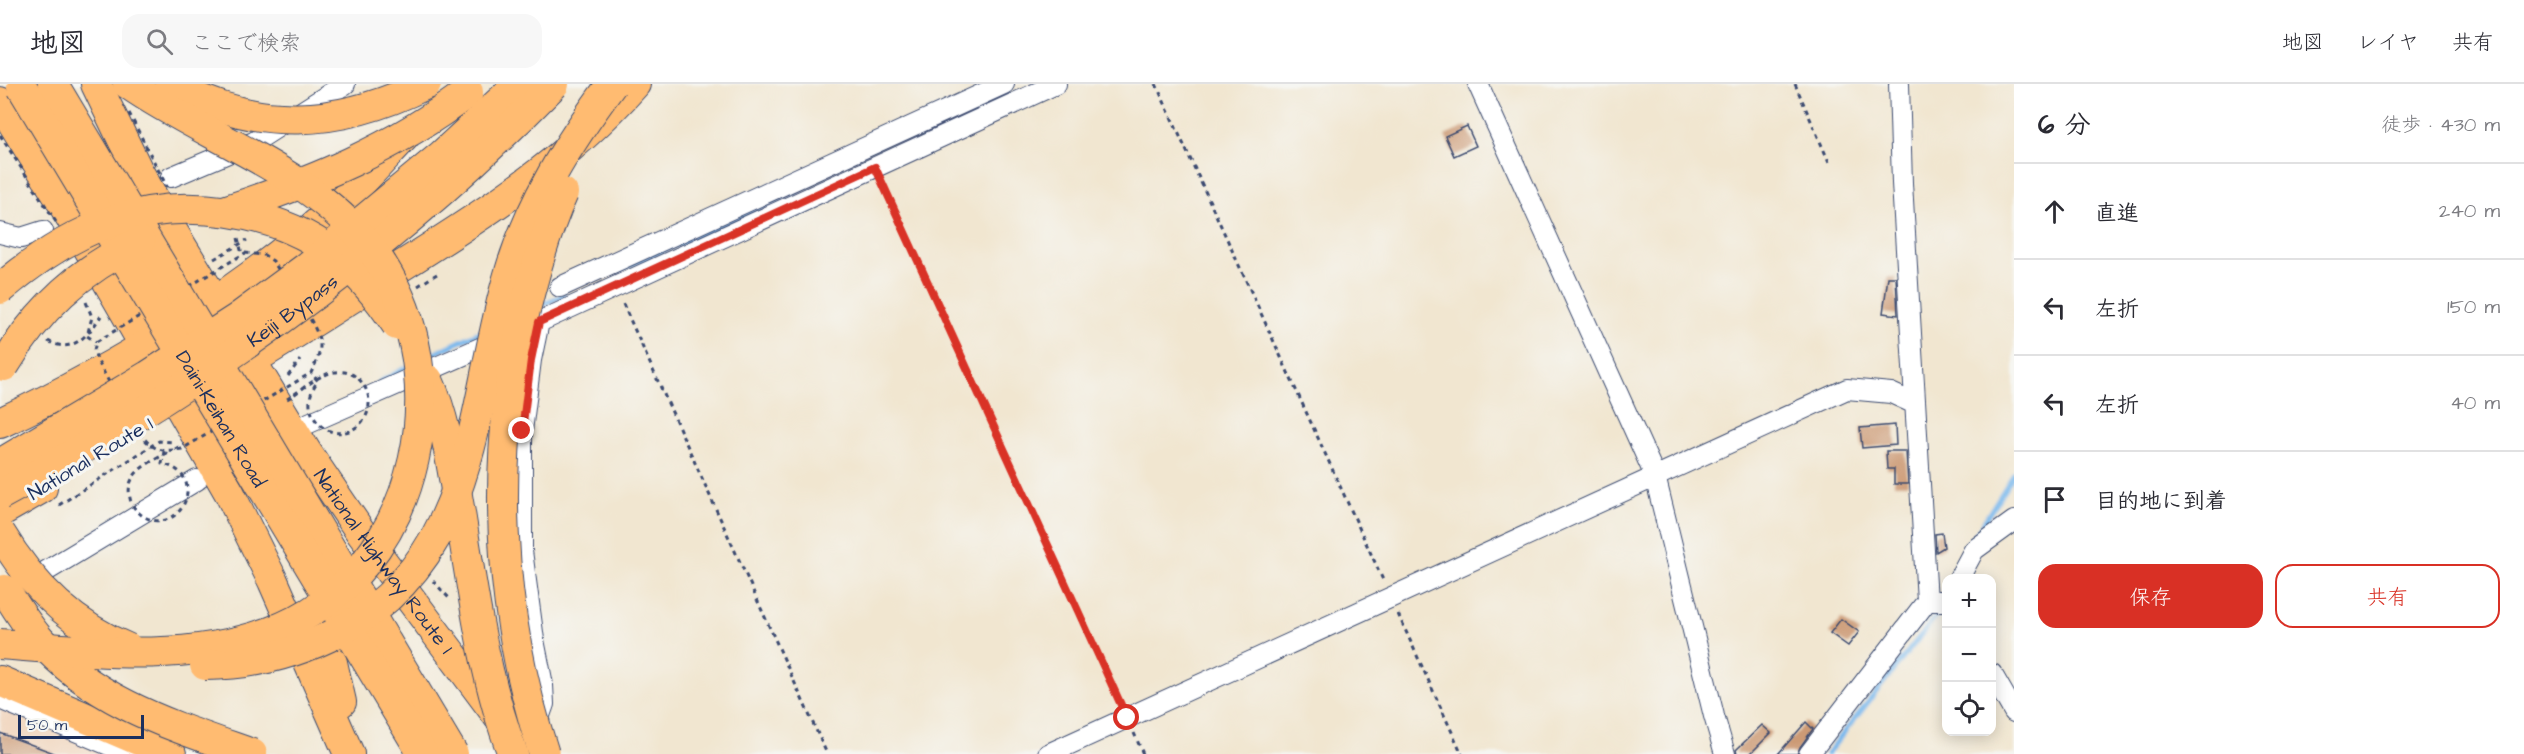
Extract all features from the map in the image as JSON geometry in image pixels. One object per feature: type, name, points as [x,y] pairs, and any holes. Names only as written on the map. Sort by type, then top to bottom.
[{"type":"highway","name":"Daini-Keihan Road","points":[[20,84],[423,754]]},
{"type":"highway","name":"Daini-Keihan Road","points":[[53,84],[453,754]]},
{"type":"highway","points":[[69,84],[103,185],[122,228],[274,480],[293,524],[314,587],[354,754]]},
{"type":"highway","name":"National Highway Route 1","points":[[96,84],[138,171],[213,301],[307,453],[362,534],[526,754]]},
{"type":"highway","points":[[170,84],[215,104],[254,115],[319,119],[355,113],[392,101],[426,84]]},
{"type":"highway","points":[[180,404],[198,356],[213,301],[292,243],[340,203],[455,84]]},
{"type":"highway","points":[[0,375],[22,335],[44,308],[68,286],[99,264],[160,233],[329,174],[365,157],[434,118],[478,84]]},
{"type":"highway","name":"Keiji Bypass","points":[[0,495],[78,451],[198,356],[433,162],[519,84]]},
{"type":"highway","name":"Keiji Bypass","points":[[0,465],[198,356],[250,341],[326,286],[391,234],[460,174],[554,84]]},
{"type":"highway","points":[[0,533],[24,569],[60,608],[107,638],[156,659],[191,665],[226,665],[264,659],[322,640],[356,622],[383,602],[407,579],[425,555],[444,522],[461,481],[473,440],[498,318],[521,240],[556,166],[612,84]]},
{"type":"highway","points":[[544,754],[516,645],[504,547],[504,441],[509,391],[518,341],[542,246],[574,169],[619,84]]},
{"type":"highway","points":[[0,423],[75,385],[145,344],[198,356],[250,361],[441,241],[528,183],[578,143],[635,84]]},
{"type":"highway","points":[[0,644],[119,653],[161,653],[211,648],[273,631],[321,604],[362,566],[380,542],[394,517],[414,464],[421,400],[412,339],[404,310],[380,261],[343,218],[290,178],[127,96]]},
{"type":"highway","points":[[0,102],[55,221],[145,344],[229,492],[273,581],[349,754]]},
{"type":"highway","points":[[0,289],[47,252],[70,239],[113,221],[157,211],[208,210],[260,219],[284,226],[333,253],[388,311],[410,345],[429,384],[449,452],[473,592],[494,690],[513,754]]},
{"type":"highway","points":[[180,404],[188,386],[189,352],[198,356],[211,370],[208,344],[209,318],[213,301]]},
{"type":"highway","name":"National Route 1","points":[[0,512],[180,404]]},
{"type":"highway","points":[[0,577],[23,620],[63,663],[88,683],[154,719],[252,754]]},
{"type":"highway","points":[[0,681],[171,754]]},
{"type":"street","points":[[171,186],[255,142],[345,84]]},
{"type":"street","points":[[560,287],[1004,84]]},
{"type":"street","points":[[309,423],[539,322],[1056,84]]},
{"type":"street","points":[[1478,84],[1655,476],[1725,754]]},
{"type":"street","points":[[1809,754],[1937,601],[1915,404],[1902,183],[1899,84]]},
{"type":"street","points":[[866,147],[875,167]]},
{"type":"street","points":[[0,233],[21,238],[55,221]]},
{"type":"street","points":[[604,267],[614,286]]},
{"type":"street","points":[[526,754],[544,704],[522,551],[522,431],[531,360],[539,322]]},
{"type":"street","points":[[1048,754],[1847,389],[1891,393],[1915,404]]},
{"type":"street","points":[[0,599],[197,480]]},
{"type":"street","points":[[1962,574],[1974,550],[2014,521]]},
{"type":"street","points":[[1996,681],[2014,711]]},
{"type":"street","points":[[0,699],[130,754]]},
{"type":"path","points":[[1156,84],[1462,754]]},
{"type":"path","points":[[1795,84],[1829,162]]},
{"type":"path","points":[[127,96],[171,186]]},
{"type":"path","points":[[0,135],[55,221]]},
{"type":"path","points":[[875,167],[1143,754]]},
{"type":"path","points":[[614,286],[827,754]]},
{"type":"path","points":[[43,337],[57,346],[74,345],[81,341],[102,315]]},
{"type":"path","points":[[287,399],[316,381],[325,375],[345,372],[362,382],[368,391],[368,411],[364,420],[357,427],[348,431],[328,430],[320,425],[310,409],[312,389],[318,381],[311,373]]},
{"type":"path","points":[[49,510],[159,441],[184,444],[164,454],[155,460],[145,465],[132,479],[129,488],[133,506],[139,513],[156,520],[175,516],[186,500],[188,490],[181,472],[173,466],[162,464],[163,458],[164,451]]},
{"type":"shaded area","points":[[0,709],[110,754],[0,754]]},
{"type":"building","points":[[1467,126],[1476,146],[1454,156],[1445,136]]},
{"type":"building","points":[[1888,277],[1896,277],[1898,315],[1883,313]]},
{"type":"building","points":[[1895,425],[1896,445],[1862,448],[1860,428]]},
{"type":"building","points":[[1886,451],[1906,451],[1908,484],[1894,484],[1894,469],[1887,469]]},
{"type":"building","points":[[1942,533],[1944,547],[1936,552],[1935,534]]},
{"type":"building","points":[[1841,619],[1859,632],[1848,646],[1830,633]]},
{"type":"building","points":[[1806,722],[1813,729],[1797,754],[1778,754]]},
{"type":"building","points":[[1762,725],[1771,733],[1750,754],[1737,754],[1736,750]]},
{"type":"building","points":[[0,733],[54,753],[0,754]]},
{"type":"waterway","points":[[619,270],[798,192]]},
{"type":"waterway","points":[[537,307],[564,295]]},
{"type":"waterway","points":[[425,358],[484,330]]},
{"type":"waterway","points":[[380,382],[406,368]]},
{"type":"waterway","points":[[1970,544],[2014,474]]},
{"type":"waterway","points":[[1827,754],[1937,615],[1941,605]]},
{"type":"route","points":[[522,431],[531,360],[539,322],[875,167],[1127,718]]}]
